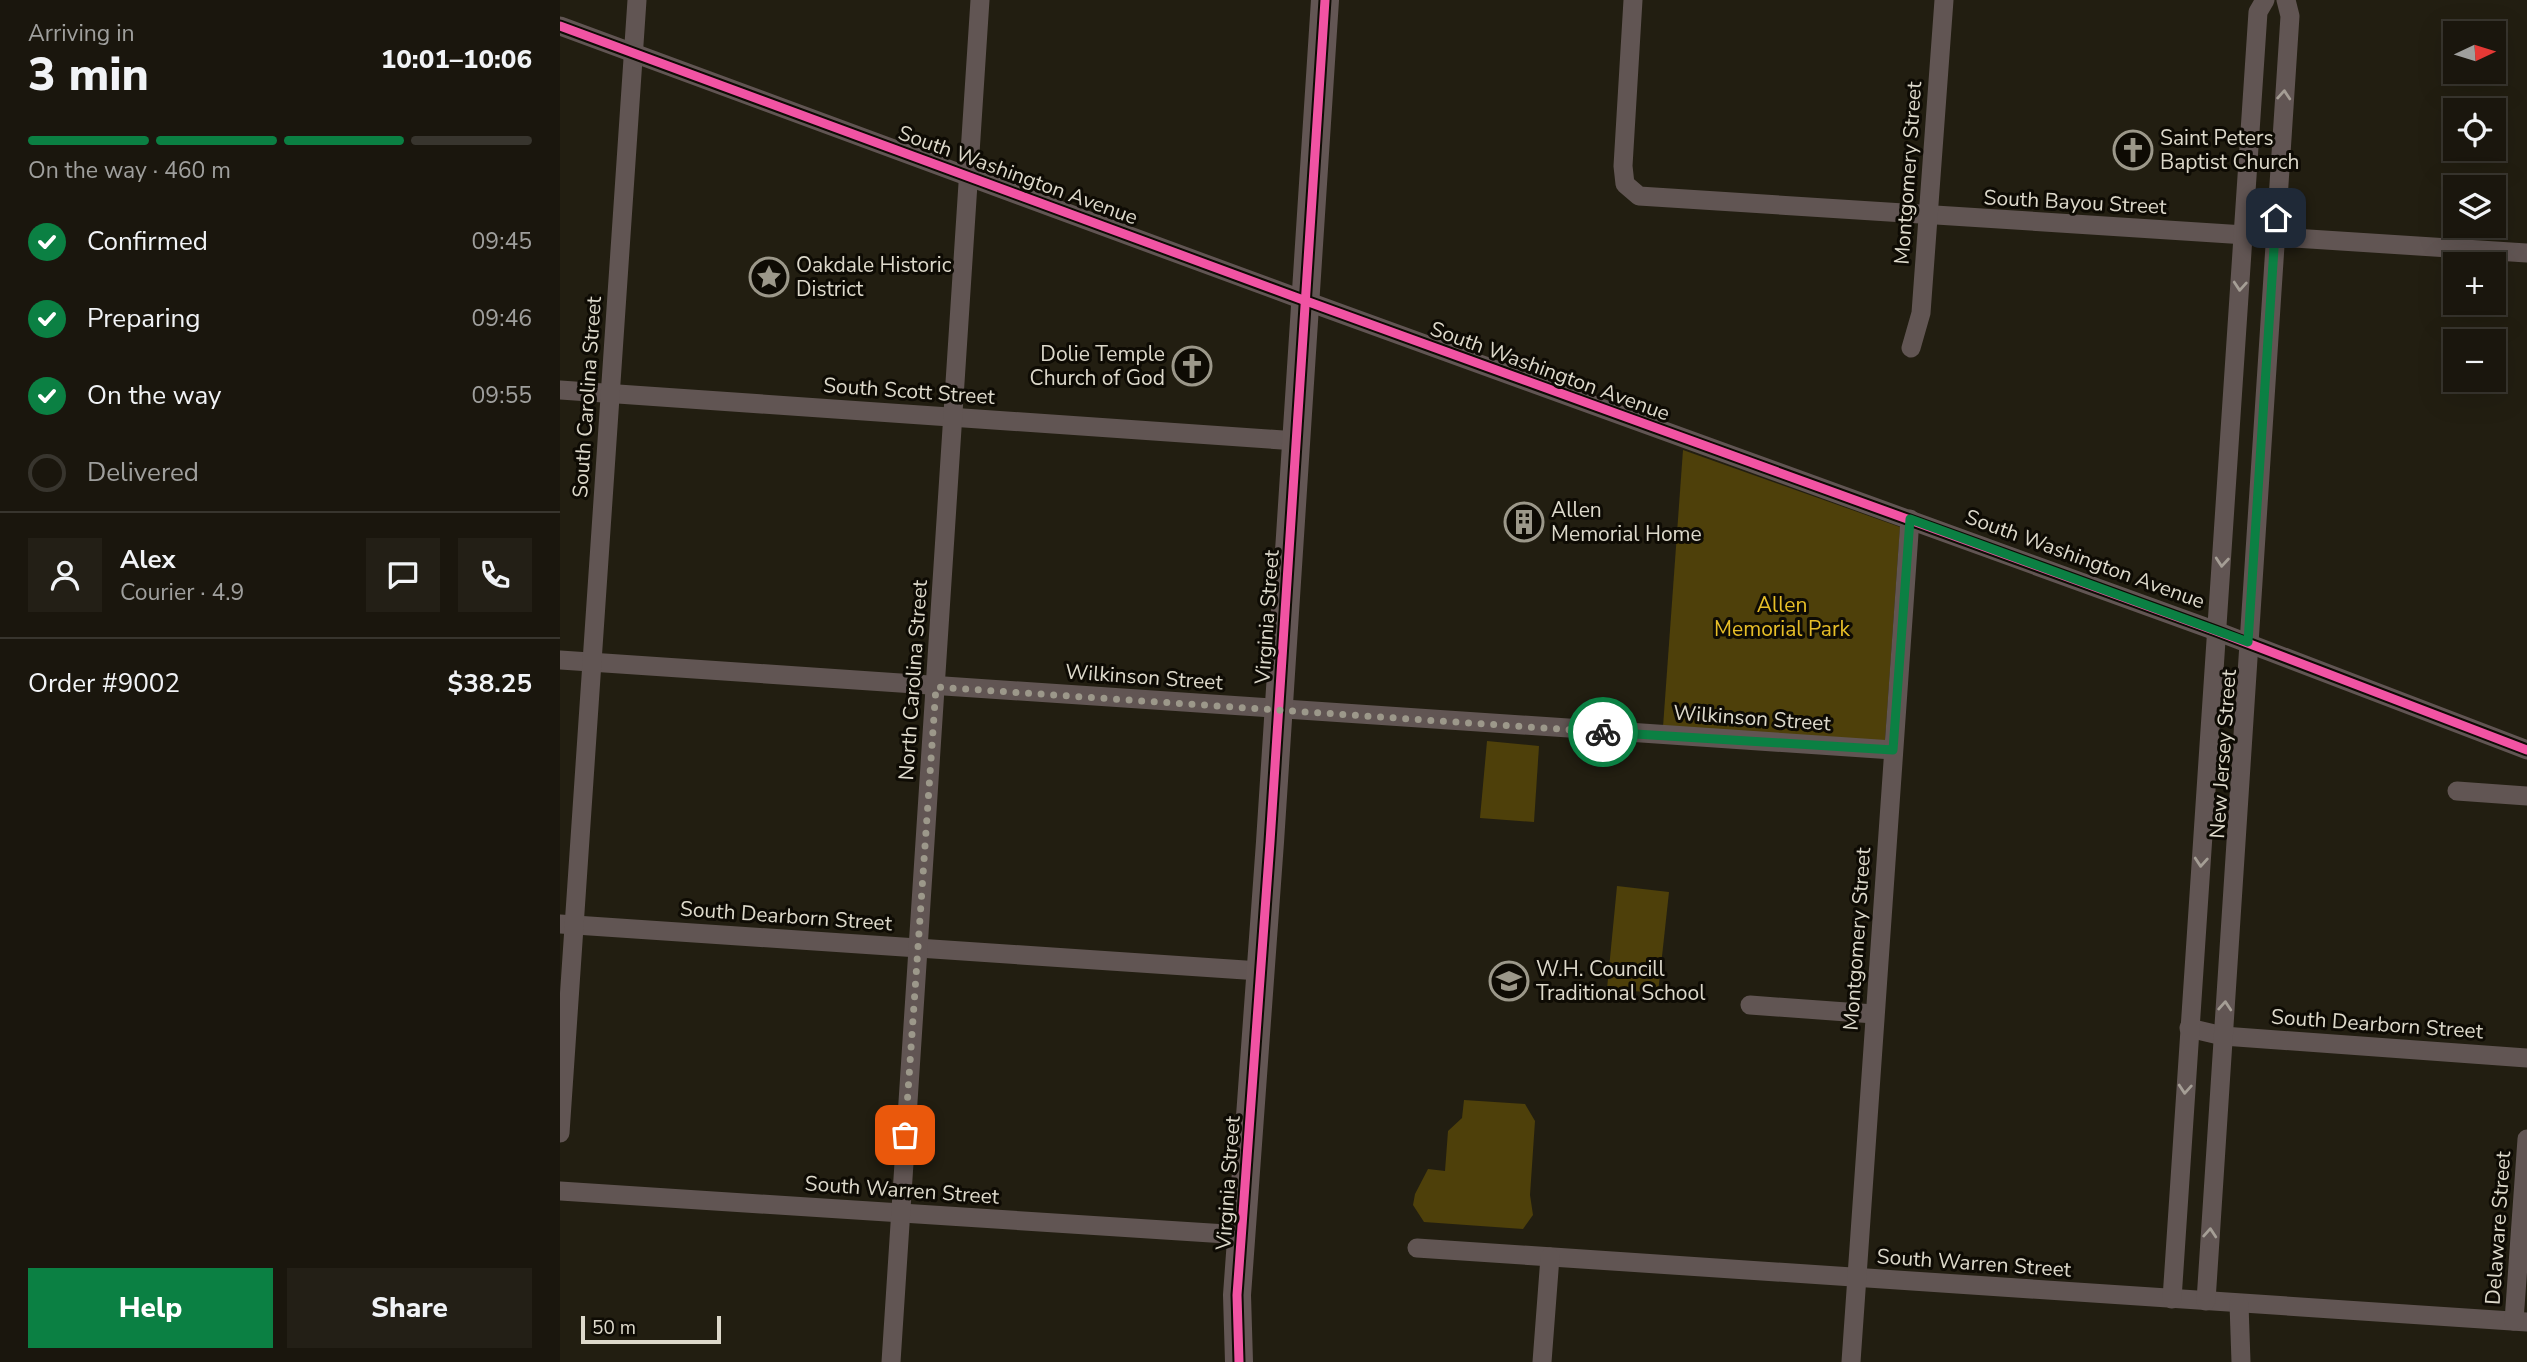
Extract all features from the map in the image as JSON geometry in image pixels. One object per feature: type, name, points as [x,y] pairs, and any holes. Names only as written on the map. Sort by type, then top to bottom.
[{"type":"street","name":"South Carolina Street","points":[[560,1133],[567,925],[592,662],[637,0]]},
{"type":"street","name":"North Carolina Street","points":[[891,1362],[980,0]]},
{"type":"street","name":"Virginia Street","points":[[1239,1362],[1237,1295],[1279,709],[1325,0]]},
{"type":"street","name":"South Bayou Street","points":[[1633,0],[1623,166],[1625,184],[1639,196],[2527,253]]},
{"type":"street","name":"Montgomery Street","points":[[1911,348],[1921,313],[1944,0]]},
{"type":"street","name":"New Jersey Street","points":[[2172,1299],[2258,12],[2265,0]]},
{"type":"street","name":"New Jersey Street","points":[[2206,1301],[2255,517],[2290,16],[2286,0]]},
{"type":"street","name":"South Washington Avenue","points":[[560,26],[1306,301],[2248,642],[2527,750]]},
{"type":"street","name":"South Scott Street","points":[[560,390],[1297,441]]},
{"type":"street","points":[[2226,515],[2255,517]]},
{"type":"street","name":"Montgomery Street","points":[[1851,1362],[1910,519]]},
{"type":"street","name":"Wilkinson Street","points":[[560,660],[1893,750]]},
{"type":"street","points":[[2206,783],[2238,786]]},
{"type":"street","points":[[2457,791],[2527,796]]},
{"type":"street","name":"South Dearborn Street","points":[[567,925],[1260,971]]},
{"type":"street","points":[[1750,1005],[1874,1014]]},
{"type":"street","name":"South Dearborn Street","points":[[2189,1028],[2223,1036],[2527,1058]]},
{"type":"street","name":"Delaware Street","points":[[2520,1321],[2527,1139]]},
{"type":"street","name":"South Warren Street","points":[[560,1191],[1242,1235]]},
{"type":"street","name":"South Warren Street","points":[[1417,1248],[2520,1321]]},
{"type":"street","points":[[1542,1362],[1550,1257]]},
{"type":"street","name":"Virginia Street","points":[[1223,1362],[1237,1295]]},
{"type":"street","points":[[2239,1304],[2241,1362]]},
{"type":"green space","name":"Allen Memorial Park","points":[[1683,450],[1900,527],[1885,741],[1663,727]]},
{"type":"green space","points":[[1487,741],[1539,746],[1534,822],[1480,818]]},
{"type":"green space","points":[[1617,886],[1669,892],[1658,993],[1607,989]]},
{"type":"green space","points":[[1464,1100],[1525,1104],[1535,1121],[1530,1195],[1533,1215],[1523,1229],[1424,1222],[1413,1205],[1415,1194],[1428,1169],[1445,1171],[1448,1131],[1462,1118]]},
{"type":"cycle path","points":[[1239,1362],[1237,1295],[1270,842],[1325,0]]},
{"type":"cycle path","points":[[560,26],[1306,301],[2216,631],[2527,750]]},
{"type":"way so far","points":[[905,1135],[936,687],[1603,732]]},
{"type":"place","name":"Saint Peters Baptist Church","points":[[2133,150]]},
{"type":"place","name":"Oakdale Historic District","points":[[769,277]]},
{"type":"place","name":"Dolie Temple Church of God","points":[[1192,366]]},
{"type":"place","name":"Allen Memorial Home","points":[[1524,522]]},
{"type":"place","name":"W.H. Councill Traditional School","points":[[1509,981]]},
{"type":"route","points":[[1603,732],[1893,750],[1910,519],[2248,642],[2276,218]]}]
